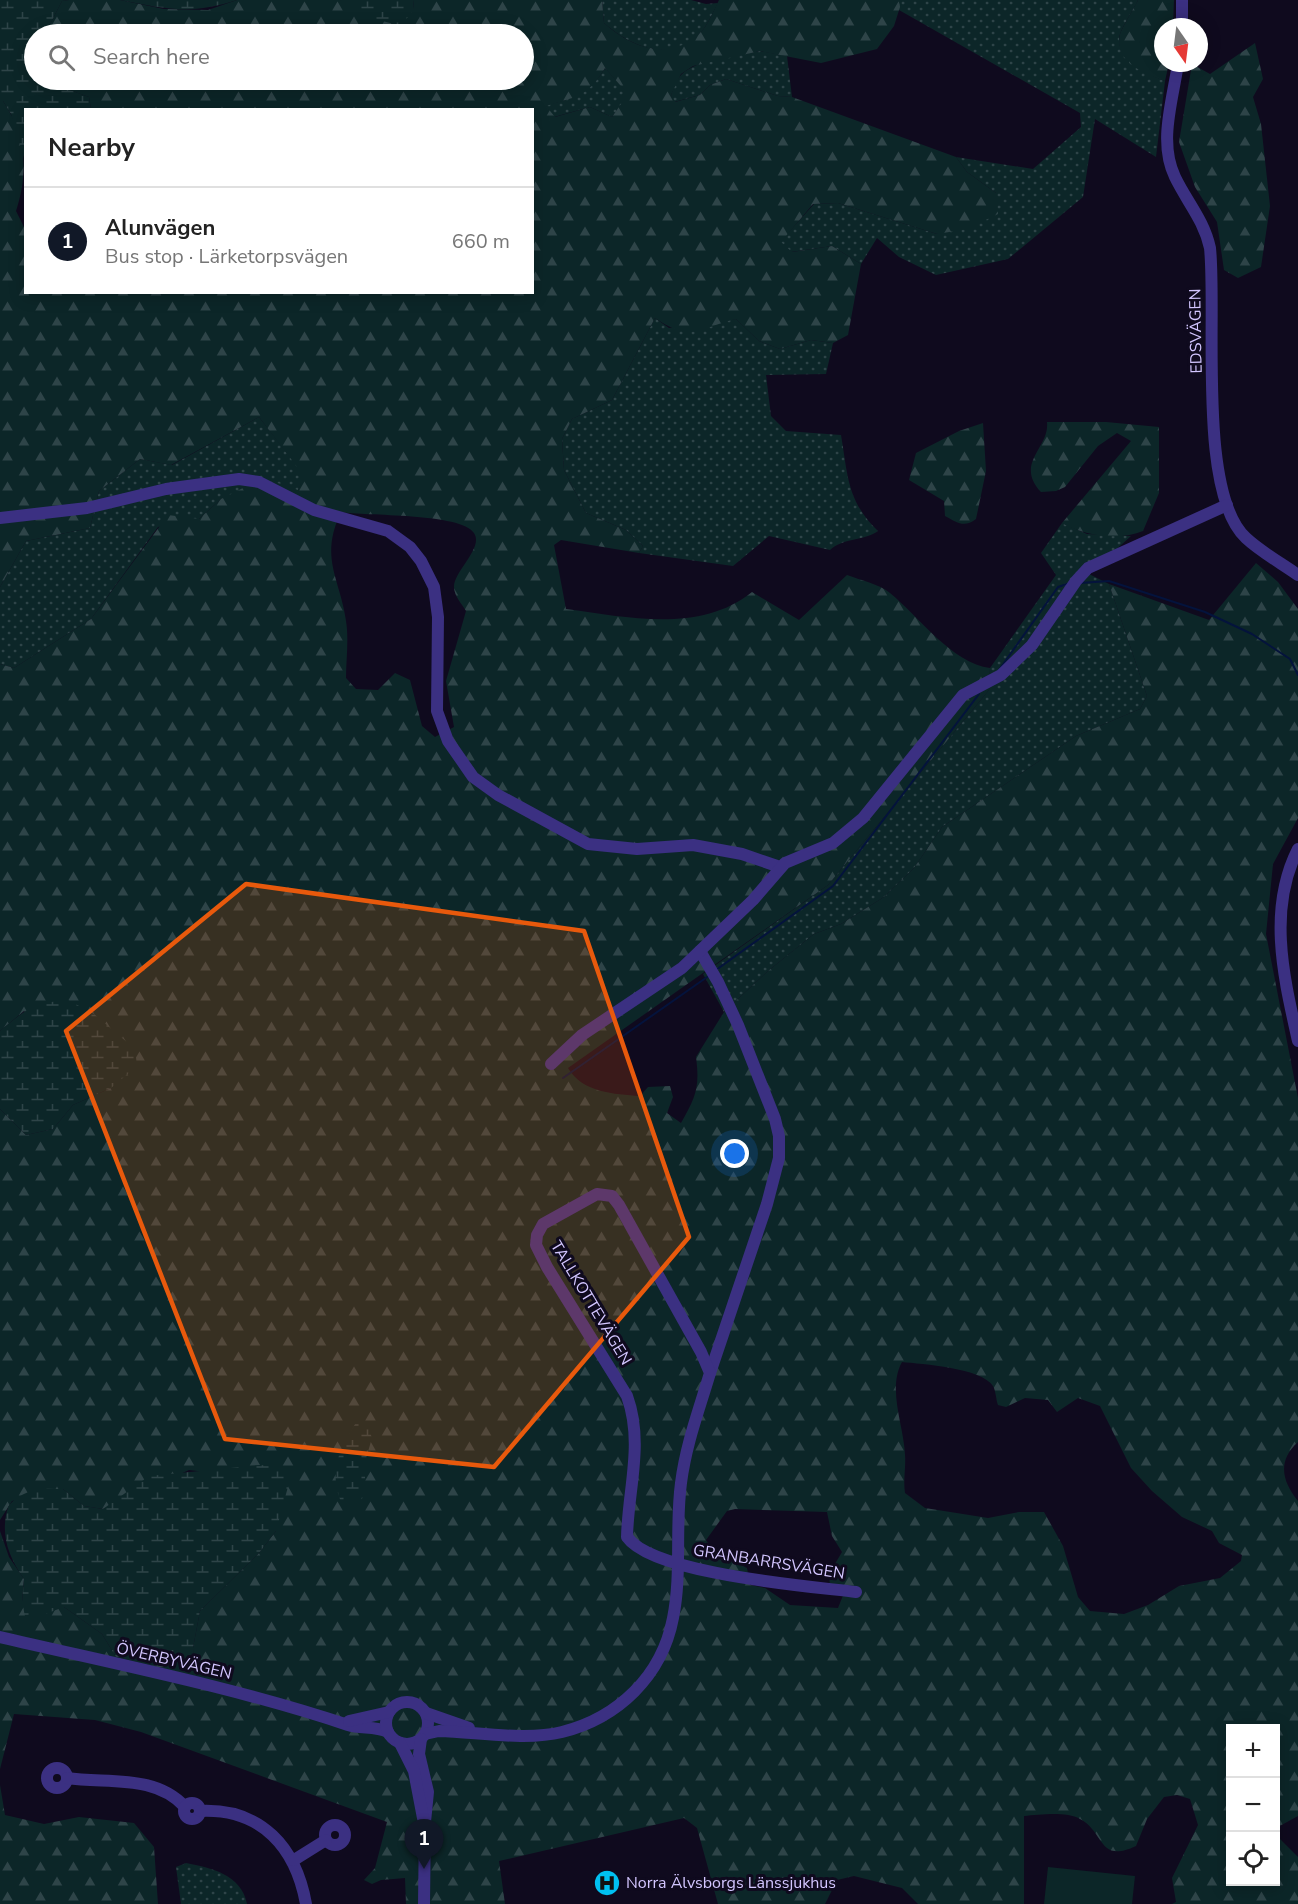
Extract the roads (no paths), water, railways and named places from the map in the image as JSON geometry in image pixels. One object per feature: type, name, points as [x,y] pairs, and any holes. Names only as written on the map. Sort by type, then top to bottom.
[{"type":"street","points":[[1182,0],[1182,18]]},
{"type":"street","name":"EDSVÄGEN","points":[[1177,72],[1167,146],[1175,177],[1202,221],[1210,248],[1214,437],[1218,479],[1227,505],[1246,538],[1298,575]]},
{"type":"street","points":[[0,518],[118,503],[166,489],[239,479],[260,482],[314,510],[388,531],[410,547],[421,561],[434,587],[438,617],[438,711],[448,741],[459,761],[473,777],[498,795],[588,844],[637,849],[693,845],[742,855],[780,867]]},
{"type":"street","points":[[551,1064],[582,1035],[669,978],[753,900],[780,867],[833,843],[863,818],[963,695],[1000,675],[1032,645],[1076,581],[1088,568],[1227,505]]},
{"type":"street","points":[[1298,849],[1292,860],[1281,904],[1280,938],[1284,980],[1298,1041]]},
{"type":"street","points":[[400,1743],[413,1743],[423,1736],[440,1731],[530,1735],[560,1732],[605,1716],[644,1683],[666,1644],[673,1618],[677,1564],[676,1530],[681,1481],[690,1434],[709,1370],[767,1204],[779,1158],[779,1136],[775,1119],[738,1025],[718,982],[700,951]]},
{"type":"street","name":"TALLKOTTEVÄGEN","points":[[677,1564],[633,1547],[627,1538],[636,1452],[632,1410],[627,1396],[547,1267],[536,1245],[537,1235],[543,1224],[597,1194],[612,1196],[709,1370]]},
{"type":"street","name":"GRANBARRSVÄGEN","points":[[677,1564],[773,1582],[856,1592]]},
{"type":"street","name":"ÖVERBYVÄGEN","points":[[0,1637],[225,1689],[339,1721],[388,1732]]},
{"type":"street","points":[[424,1822],[414,1771],[400,1743],[388,1732],[386,1722],[389,1712],[396,1705],[410,1702],[419,1706],[426,1713],[482,1732]]},
{"type":"street","name":"ÖVERBYVÄGEN","points":[[339,1721],[356,1720],[389,1712]]},
{"type":"street","points":[[424,1904],[424,1822],[428,1792],[419,1754],[428,1721],[426,1713]]},
{"type":"street","points":[[68,1778],[150,1785],[171,1794],[185,1807],[184,1815],[191,1820],[199,1816],[201,1811],[232,1814],[249,1820],[277,1838],[294,1860],[302,1880],[306,1904]]},
{"type":"street","points":[[294,1860],[326,1840]]},
{"type":"waterway","points":[[1080,583],[1109,581],[1205,612],[1252,634],[1290,659],[1298,675]]},
{"type":"waterway","points":[[999,670],[1058,587],[1070,583]]},
{"type":"waterway","points":[[716,970],[833,886],[979,694]]},
{"type":"waterway","points":[[563,1078],[710,975]]},
{"type":"place","name":"Alunvägen","points":[[424,1869]]},
{"type":"place","name":"Norra Älvsborgs Länssjukhus","points":[[607,1883]]}]
